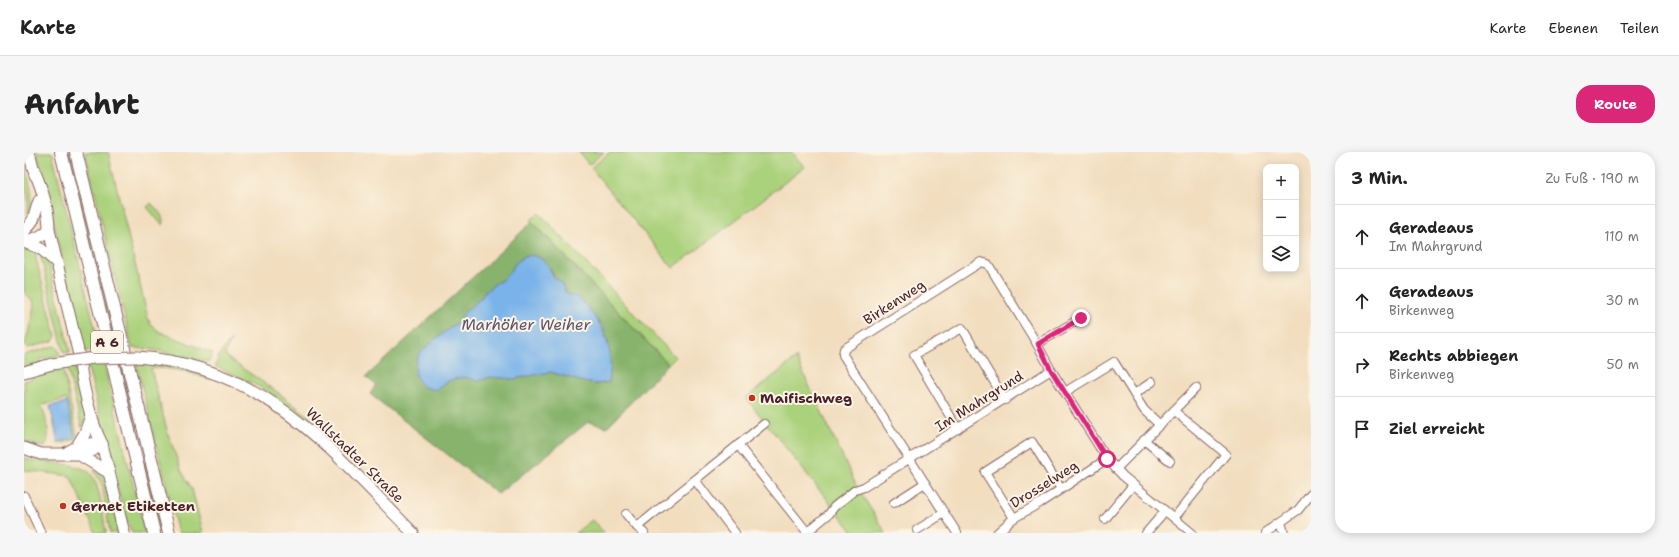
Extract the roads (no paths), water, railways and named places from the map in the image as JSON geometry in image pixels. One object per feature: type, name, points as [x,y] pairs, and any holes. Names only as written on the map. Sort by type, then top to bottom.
[{"type":"highway","name":"A 6","points":[[61,152],[154,533]]},
{"type":"highway","name":"A 6","points":[[76,152],[169,533]]},
{"type":"main road","points":[[30,152],[39,200],[44,219],[50,230]]},
{"type":"main road","points":[[33,168],[43,190],[50,218],[50,230],[57,263],[79,355],[89,382],[102,432],[102,444],[108,472],[124,533]]},
{"type":"main road","points":[[24,232],[33,220],[39,200]]},
{"type":"main road","points":[[24,232],[37,228],[50,230]]},
{"type":"main road","points":[[24,242],[39,237],[50,230]]},
{"type":"main road","points":[[24,242],[40,248],[57,263]]},
{"type":"main road","points":[[79,355],[80,368],[91,415],[96,433],[102,444]]},
{"type":"main road","name":"Wallstadter Straße","points":[[24,372],[52,364],[94,358],[139,357],[173,362],[209,371],[237,382],[264,396],[308,428],[413,533]]},
{"type":"main road","points":[[78,450],[91,415]]},
{"type":"main road","points":[[24,448],[41,454],[66,453],[78,450],[90,442],[102,444]]},
{"type":"main road","points":[[78,450],[108,472]]},
{"type":"street","name":"Birkenweg","points":[[957,533],[843,355],[844,349],[980,262],[988,264],[1038,344],[1051,370]]},
{"type":"street","points":[[1038,344],[1081,318]]},
{"type":"street","points":[[958,429],[914,355],[962,328],[1005,400]]},
{"type":"street","points":[[1065,392],[1114,362],[1144,410],[1160,425]]},
{"type":"street","points":[[1051,370],[1107,459],[1133,485],[1192,533]]},
{"type":"street","name":"Im Mahrgrund","points":[[806,533],[855,490],[864,487],[1051,370]]},
{"type":"street","points":[[1134,394],[1152,382]]},
{"type":"street","points":[[1116,469],[1196,388]]},
{"type":"street","points":[[1174,411],[1226,454],[1174,518]]},
{"type":"street","points":[[637,526],[764,424]]},
{"type":"street","points":[[1144,440],[1170,461]]},
{"type":"street","points":[[1014,518],[985,472],[1032,442],[1061,488]]},
{"type":"street","points":[[738,445],[806,533]]},
{"type":"street","name":"Drosselweg","points":[[996,533],[1014,518],[1107,459]]},
{"type":"street","points":[[695,480],[735,533]]},
{"type":"street","points":[[894,503],[925,483]]},
{"type":"street","points":[[1105,519],[1133,485]]},
{"type":"street","points":[[1265,533],[1298,510],[1311,494]]},
{"type":"street","points":[[24,496],[41,533]]},
{"type":"street","points":[[1146,533],[1165,511]]},
{"type":"street","points":[[917,530],[944,513]]},
{"type":"street","points":[[626,514],[644,533]]},
{"type":"street","points":[[1281,522],[1284,533]]},
{"type":"water","name":"Marhöher Weiher","points":[[532,255],[546,262],[553,276],[560,282],[567,294],[578,297],[594,316],[605,335],[608,346],[610,357],[609,382],[597,384],[583,382],[551,372],[513,379],[490,377],[479,381],[464,377],[450,380],[436,390],[423,387],[416,377],[415,367],[420,353],[459,321],[465,312],[480,299],[486,291],[504,279],[516,263],[523,257]]},
{"type":"water","points":[[67,402],[75,438],[58,442],[50,406]]},
{"type":"place","name":"Maifischweg","points":[[752,398]]},
{"type":"place","name":"Gernet Etiketten","points":[[63,506]]}]
